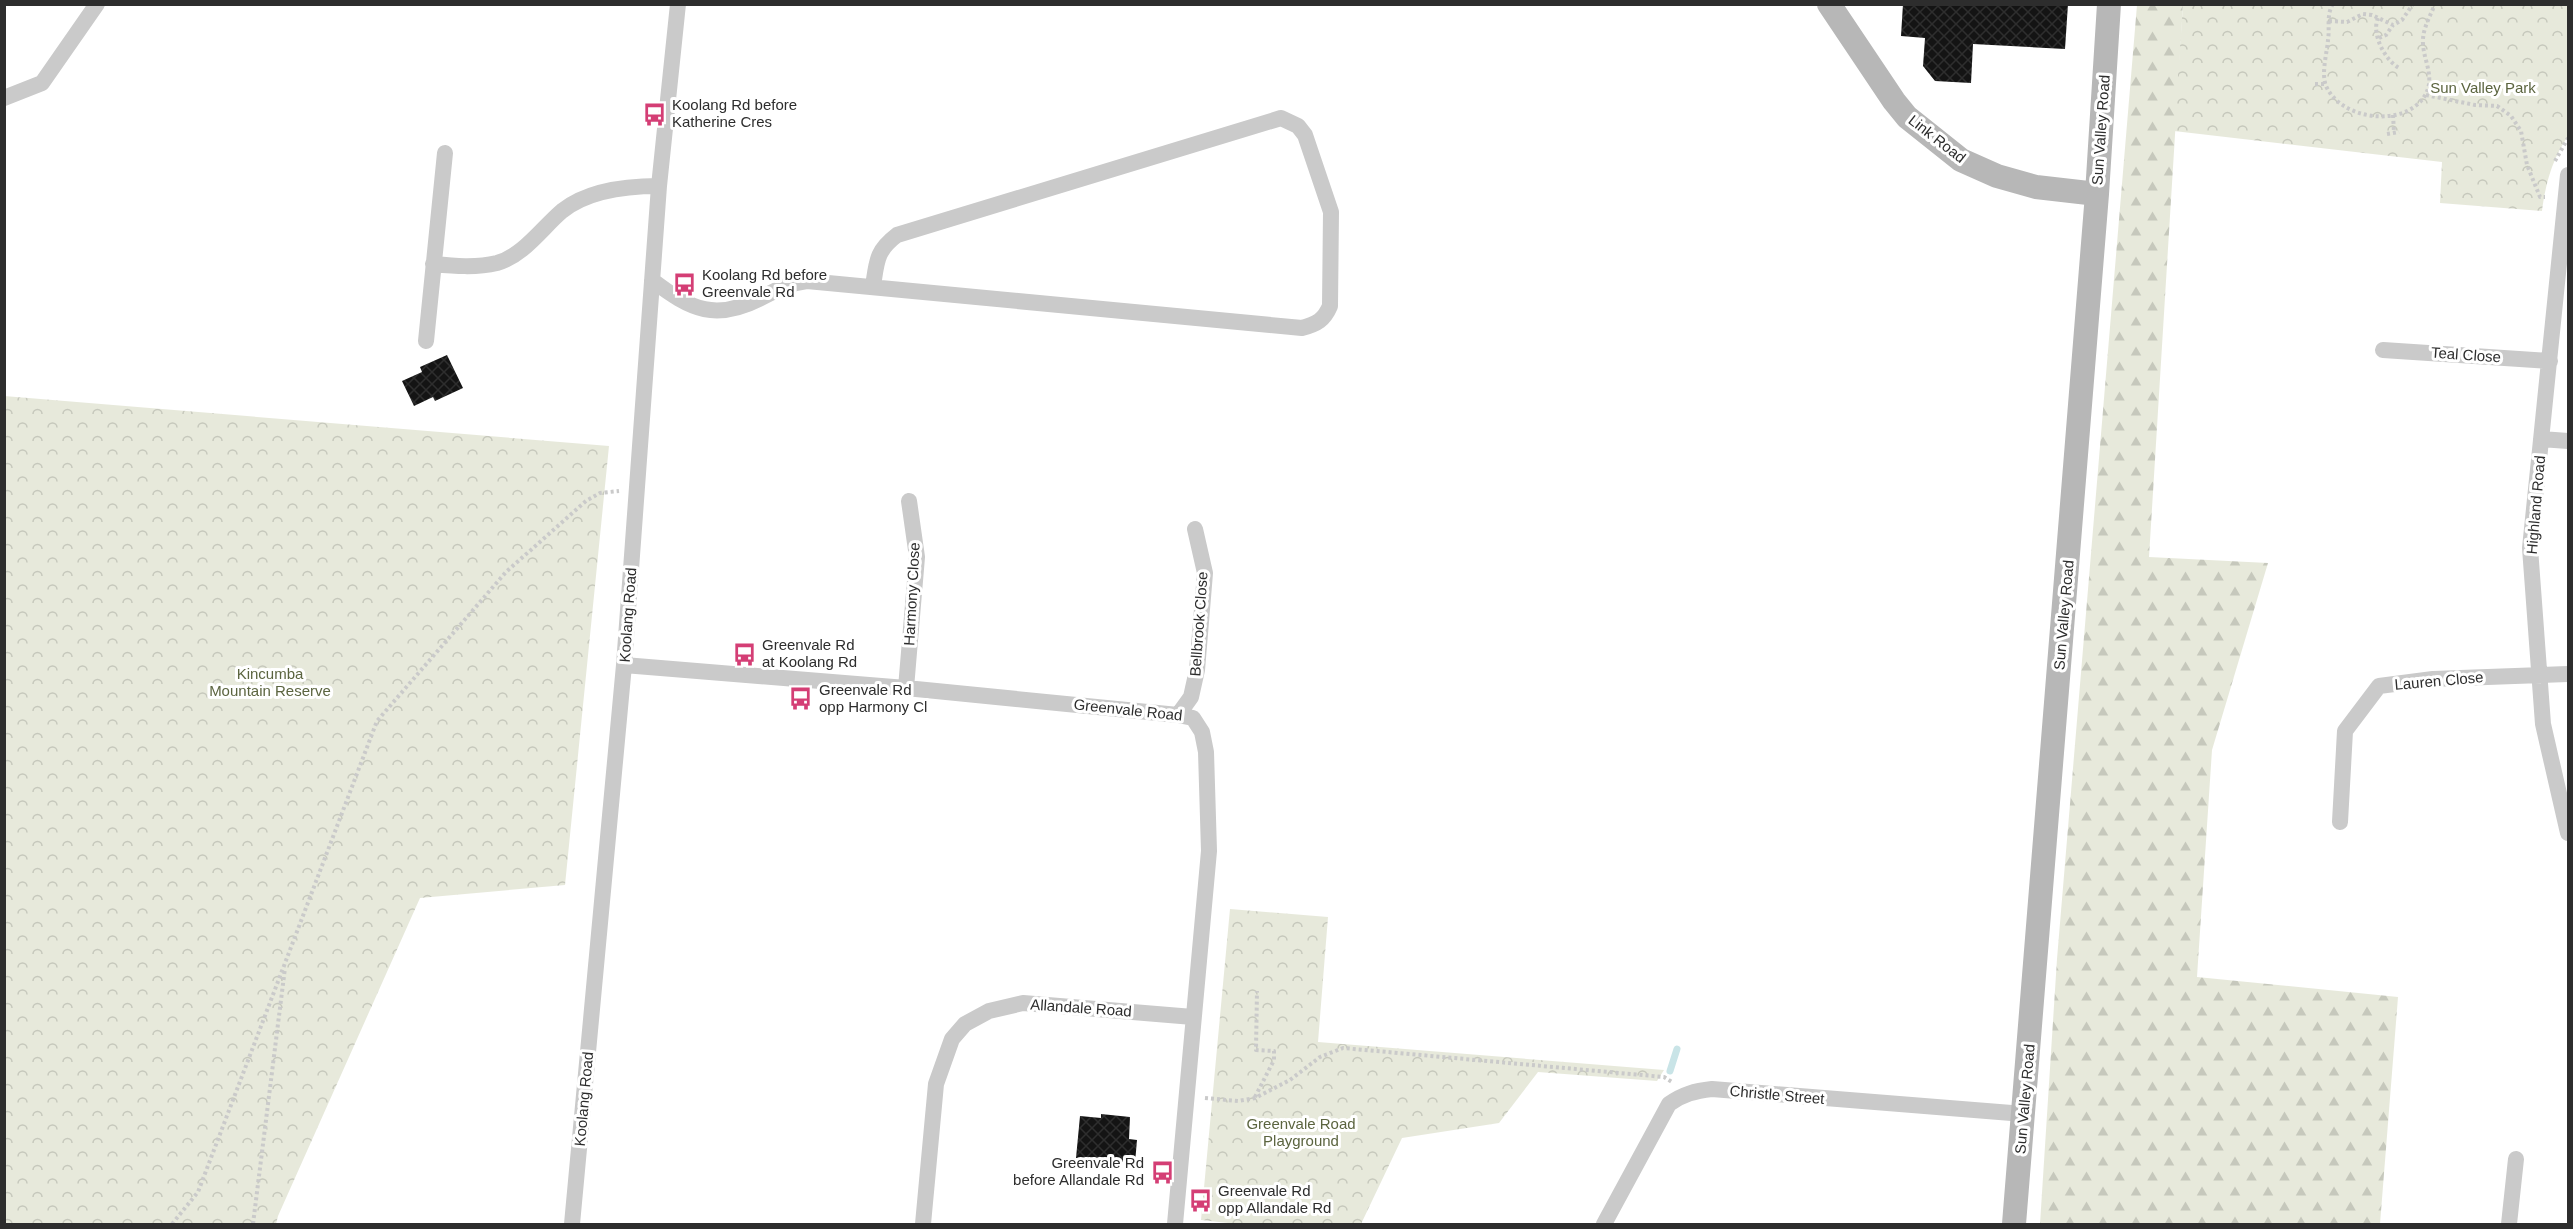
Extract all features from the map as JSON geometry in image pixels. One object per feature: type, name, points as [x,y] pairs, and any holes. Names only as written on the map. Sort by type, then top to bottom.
[{"type":"street","points":[[4,98],[42,83],[97,4]]},
{"type":"street","name":"Koolang Road","points":[[572,1224],[624,665],[658,186],[678,4]]},
{"type":"street","name":"Link Road","points":[[1829,4],[1907,117],[1961,160],[1997,176],[2036,187],[2097,194]]},
{"type":"street","name":"Sun Valley Road","points":[[2014,1224],[2097,194],[2109,4]]},
{"type":"street","points":[[652,280],[674,297],[702,310],[732,310],[746,306],[788,284],[798,282],[873,286],[1302,328],[1316,325],[1325,318],[1330,306],[1331,213],[1305,135],[1298,126],[1281,118],[897,235],[881,249],[873,286]]},
{"type":"street","points":[[426,341],[445,153]]},
{"type":"street","name":"Highland Road","points":[[2568,175],[2530,548],[2543,724],[2568,833]]},
{"type":"street","points":[[433,264],[466,266],[498,263],[519,250],[564,210],[587,198],[630,186],[658,186]]},
{"type":"street","name":"Teal Close","points":[[2383,350],[2550,361]]},
{"type":"street","points":[[2541,439],[2568,441]]},
{"type":"street","name":"Harmony Close","points":[[906,688],[917,557],[909,501]]},
{"type":"street","name":"Bellbrook Close","points":[[1178,715],[1191,698],[1197,670],[1205,573],[1195,529]]},
{"type":"street","name":"Greenvale Road","points":[[624,665],[906,688],[1193,718],[1202,732],[1209,805],[1209,851],[1175,1224]]},
{"type":"street","name":"Lauren Close","points":[[2340,822],[2345,731],[2379,686],[2433,679],[2568,674]]},
{"type":"street","name":"Allandale Road","points":[[923,1224],[936,1084],[952,1039],[965,1024],[997,1009],[1023,1003],[1193,1017]]},
{"type":"street","name":"Christle Street","points":[[1688,1093],[1712,1089],[2024,1114]]},
{"type":"street","points":[[1604,1224],[1669,1104],[1688,1093]]},
{"type":"street","points":[[2509,1224],[2516,1159]]},
{"type":"path","points":[[2333,4],[2328,14],[2326,84],[2336,99],[2349,109],[2370,115],[2393,115],[2413,108],[2426,95],[2429,72],[2423,39],[2426,24],[2435,4]]},
{"type":"path","points":[[2379,38],[2386,35],[2393,25],[2402,20],[2413,4]]},
{"type":"path","points":[[2329,21],[2347,22],[2363,14],[2393,25]]},
{"type":"path","points":[[2378,18],[2375,30],[2388,61],[2399,68]]},
{"type":"path","points":[[2315,84],[2326,84]]},
{"type":"path","points":[[2426,95],[2475,105],[2498,106],[2511,116],[2521,131],[2527,165],[2540,197],[2545,197]]},
{"type":"path","points":[[2387,134],[2397,132],[2393,115]]},
{"type":"path","points":[[172,1224],[198,1192],[377,721],[506,572],[586,501],[600,493],[637,488]]},
{"type":"path","points":[[253,1224],[285,962]]},
{"type":"path","points":[[1255,1098],[1274,1060],[1274,1051],[1256,1050],[1257,991]]},
{"type":"path","points":[[1186,1097],[1238,1101],[1255,1098],[1290,1080],[1320,1057],[1343,1048],[1664,1077],[1688,1093]]},
{"type":"green space","points":[[2137,5],[2183,5],[2149,557],[2268,563],[2212,750],[2197,977],[2398,997],[2380,1224],[2040,1224],[2057,959]]},
{"type":"green space","name":"Sun Valley Park","points":[[2183,5],[2568,5],[2568,136],[2550,172],[2542,211],[2440,203],[2442,162],[2174,131]]},
{"type":"green space","name":"Kincumba Mountain Reserve","points":[[4,396],[609,446],[565,885],[420,898],[276,1224],[5,1224]]},
{"type":"green space","name":"Greenvale Road Playground","points":[[1230,909],[1328,917],[1318,1042],[1664,1070],[1657,1081],[1538,1072],[1499,1123],[1402,1138],[1361,1224],[1237,1224],[1201,1220]]},
{"type":"building","points":[[1903,4],[2068,4],[2065,49],[1973,44],[1971,83],[1935,81],[1923,66],[1925,38],[1901,36]]},
{"type":"building","points":[[447,355],[463,388],[435,401],[433,397],[414,406],[402,381],[422,372],[420,367]]},
{"type":"building","points":[[1101,1114],[1130,1117],[1129,1139],[1137,1140],[1135,1163],[1076,1158],[1080,1116],[1101,1118]]},
{"type":"waterway","points":[[1670,1071],[1677,1049]]},
{"type":"place","name":"Koolang Rd before Katherine Cres","points":[[654,114]]},
{"type":"place","name":"Koolang Rd before Greenvale Rd","points":[[684,284]]},
{"type":"place","name":"Greenvale Rd at Koolang Rd","points":[[744,654]]},
{"type":"place","name":"Greenvale Rd opp Harmony Cl","points":[[801,699]]},
{"type":"place","name":"Greenvale Rd before Allandale Rd","points":[[1162,1172]]},
{"type":"place","name":"Greenvale Rd opp Allandale Rd","points":[[1200,1200]]}]
